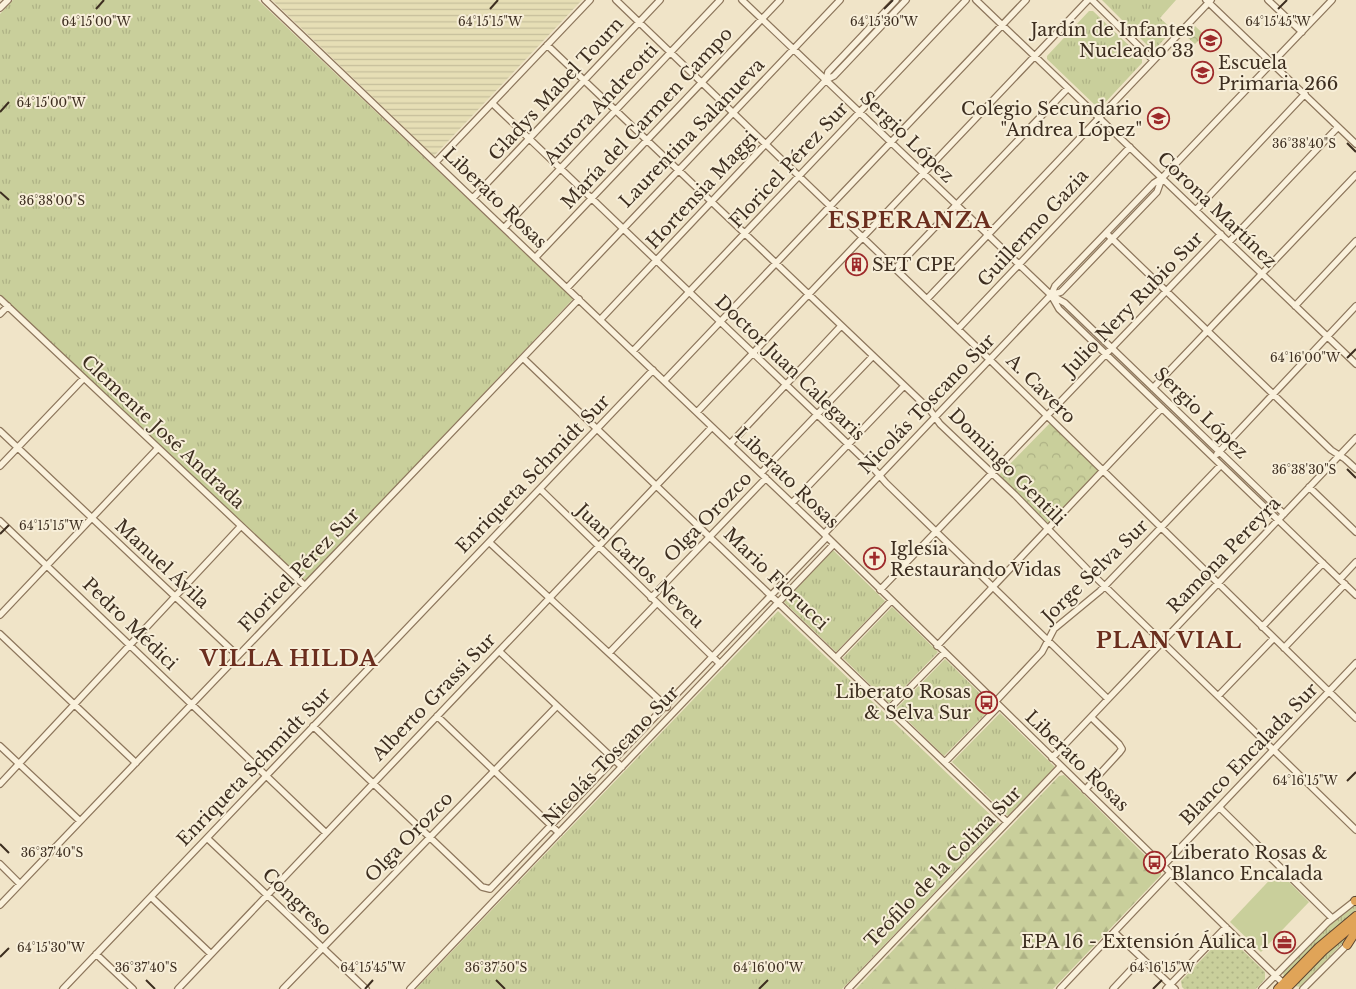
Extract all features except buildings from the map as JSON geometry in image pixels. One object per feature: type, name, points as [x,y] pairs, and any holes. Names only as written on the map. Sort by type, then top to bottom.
[{"type":"highway","points":[[1282,987],[1319,947],[1356,916]]},
{"type":"highway","points":[[1282,987],[1356,923]]},
{"type":"highway","points":[[1346,945],[1356,931]]},
{"type":"street","points":[[0,8],[8,0]]},
{"type":"street","name":"Liberato Rosas","points":[[265,0],[826,535],[944,653],[1275,975],[1282,987]]},
{"type":"street","points":[[436,162],[590,0]]},
{"type":"street","name":"A. Cavero","points":[[616,0],[990,360],[1356,718]]},
{"type":"street","name":"Gladys Mabel Tourn","points":[[473,198],[660,0]]},
{"type":"street","name":"Aurora Andreotti","points":[[504,228],[720,0]]},
{"type":"street","name":"Sergio López","points":[[742,0],[1052,296],[1065,303],[1284,514]]},
{"type":"street","name":"María del Carmen Campo","points":[[535,258],[780,0]]},
{"type":"street","name":"Laurentina Salanueva","points":[[567,288],[840,0]]},
{"type":"street","name":"Hortensia Maggi","points":[[826,80],[829,71],[896,0]]},
{"type":"street","name":"Hortensia Maggi","points":[[600,320],[826,80],[834,76],[906,0]]},
{"type":"street","name":"Floricel Pérez Sur","points":[[634,352],[966,0]]},
{"type":"street","name":"Corona Martínez","points":[[976,0],[1356,364]]},
{"type":"street","points":[[664,381],[1026,0]]},
{"type":"street","points":[[697,412],[1088,0]]},
{"type":"street","points":[[1092,0],[1153,60]]},
{"type":"street","points":[[1268,0],[1302,32]]},
{"type":"street","name":"Nicolás Toscano Sur","points":[[1052,296],[1055,286],[1154,183],[1162,178],[1332,0]]},
{"type":"street","points":[[926,299],[1208,1],[1356,144]]},
{"type":"street","name":"Domingo Gentili","points":[[547,45],[904,386],[1105,586],[1356,830]]},
{"type":"street","points":[[896,269],[1068,88]]},
{"type":"street","points":[[1196,210],[1305,94]]},
{"type":"street","name":"Doctor Juan Calegaris","points":[[492,103],[849,444],[936,532],[1108,699]]},
{"type":"street","name":"Julio Nery Rubio Sur","points":[[1229,242],[1338,127]]},
{"type":"street","name":"Guillermo Gazia","points":[[958,329],[1130,147]]},
{"type":"street","points":[[1153,388],[1356,175]]},
{"type":"street","name":"Nicolás Toscano Sur","points":[[430,837],[482,887],[488,889],[493,886],[771,596],[935,417],[1052,296],[1060,293],[1157,192],[1162,178]]},
{"type":"street","points":[[1106,233],[1333,452],[1356,470]]},
{"type":"street","name":"Julio Nery Rubio Sur","points":[[880,590],[1221,234]]},
{"type":"street","points":[[1295,306],[1356,241]]},
{"type":"street","name":"Sergio López","points":[[1052,296],[1059,309],[1356,594]]},
{"type":"street","name":"Clemente José Andrada","points":[[0,299],[305,586]]},
{"type":"street","name":"Floricel Pérez Sur","points":[[0,905],[579,299]]},
{"type":"street","points":[[0,314],[8,306]]},
{"type":"street","points":[[1213,458],[1356,306]]},
{"type":"street","points":[[730,444],[842,326]]},
{"type":"street","points":[[761,473],[873,356]]},
{"type":"street","name":"Mario Fiorucci","points":[[523,358],[1007,822]]},
{"type":"street","name":"Enriqueta Schmidt Sur","points":[[63,989],[653,370]]},
{"type":"street","points":[[0,466],[84,378]]},
{"type":"street","points":[[792,503],[904,386]]},
{"type":"street","points":[[937,646],[1162,408]]},
{"type":"street","name":"Alberto Grassi Sur","points":[[178,989],[712,426]]},
{"type":"street","name":"Manuel Ávila","points":[[0,431],[238,656]]},
{"type":"street","name":"Ramona Pereyra","points":[[1052,758],[1356,438]]},
{"type":"street","points":[[0,615],[158,448]]},
{"type":"street","name":"Jorge Selva Sur","points":[[945,762],[1042,652],[1054,629],[1105,586],[1221,465]]},
{"type":"street","name":"Olga Orozco","points":[[652,598],[766,478]]},
{"type":"street","points":[[1309,487],[1356,532]]},
{"type":"street","name":"Juan Carlos Neveu","points":[[540,489],[720,664]]},
{"type":"street","name":"Pedro Médici","points":[[0,521],[326,832]]},
{"type":"street","points":[[0,784],[241,526]]},
{"type":"street","points":[[489,542],[673,713]]},
{"type":"street","name":"Nicolás Toscano Sur","points":[[410,989],[834,544]]},
{"type":"street","points":[[1340,579],[1356,562]]},
{"type":"street","points":[[1262,627],[1323,563]]},
{"type":"street","points":[[1284,648],[1345,584]]},
{"type":"street","points":[[836,658],[891,601]]},
{"type":"street","points":[[609,653],[657,603]]},
{"type":"street","points":[[0,634],[136,763]]},
{"type":"street","points":[[1219,695],[1274,638]]},
{"type":"street","points":[[499,651],[622,767]]},
{"type":"street","points":[[890,709],[944,653]]},
{"type":"street","name":"Blanco Encalada Sur","points":[[1163,866],[1356,663]]},
{"type":"street","name":"Olga Orozco","points":[[283,989],[557,706]]},
{"type":"street","points":[[437,716],[559,833]]},
{"type":"street","points":[[1085,790],[1122,749],[1091,717]]},
{"type":"street","points":[[314,726],[430,837]]},
{"type":"street","points":[[0,746],[80,821]]},
{"type":"street","name":"Teófilo de la Colina Sur","points":[[848,989],[1061,766]]},
{"type":"street","points":[[1219,807],[1332,918]]},
{"type":"street","name":"Congreso","points":[[208,838],[366,989]]},
{"type":"street","points":[[0,864],[20,884]]},
{"type":"street","points":[[1060,989],[1170,873]]},
{"type":"street","points":[[151,897],[211,954]]},
{"type":"street","points":[[1262,989],[1332,918],[1356,901]]},
{"type":"street","points":[[1114,932],[1170,988],[1226,927]]},
{"type":"street","points":[[1303,989],[1356,937]]},
{"type":"street","points":[[96,954],[133,989]]},
{"type":"street","points":[[1113,989],[1142,958]]},
{"type":"shaded area","points":[[272,0],[582,0],[434,156]]},
{"type":"green space","points":[[13,0],[258,0],[573,299],[305,582],[0,295],[0,14]]},
{"type":"green space","points":[[1102,0],[1176,0],[1160,18],[1173,30],[1156,48],[1151,49]]},
{"type":"green space","points":[[1089,11],[1093,11],[1142,58],[1142,63],[1101,107],[1097,107],[1047,59],[1047,56]]},
{"type":"green space","points":[[1195,26],[1213,43],[1211,45],[1202,37],[1195,44],[1186,36]]},
{"type":"green space","points":[[1050,423],[1100,472],[1049,524],[999,475]]},
{"type":"green space","points":[[833,550],[885,601],[836,652],[784,602]]},
{"type":"green space","points":[[892,607],[938,652],[889,703],[843,658]]},
{"type":"green space","points":[[778,611],[1000,824],[842,989],[416,989]]},
{"type":"green space","points":[[945,659],[993,706],[944,756],[896,709]]},
{"type":"green space","points":[[1000,713],[1055,767],[1008,816],[952,762]]},
{"type":"green space","points":[[1064,775],[1161,871],[1161,875],[1053,989],[856,989],[1059,776]]},
{"type":"green space","points":[[1278,871],[1309,902],[1261,952],[1230,922]]},
{"type":"green space","points":[[1356,904],[1356,912],[1322,940],[1284,977],[1283,972],[1324,928]]},
{"type":"green space","points":[[1356,929],[1301,987],[1294,986],[1323,955]]},
{"type":"green space","points":[[1223,937],[1229,937],[1265,972],[1265,979],[1256,989],[1184,989],[1181,981]]},
{"type":"place","name":"Jardín de Infantes Nucleado 33","points":[[1210,40]]},
{"type":"place","name":"Escuela Primaria 266","points":[[1202,73]]},
{"type":"place","name":"Colegio Secundario \"Andrea López\"","points":[[1158,119]]},
{"type":"place","name":"SET CPE","points":[[856,265]]},
{"type":"place","name":"Iglesia Restaurando Vidas","points":[[874,559]]},
{"type":"place","name":"Liberato Rosas & Selva Sur","points":[[987,702]]},
{"type":"place","name":"Liberato Rosas & Blanco Encalada","points":[[1155,863]]},
{"type":"place","name":"EPA 16 - Extensión Áulica 1","points":[[1285,942]]},
{"type":"district","name":"ESPERANZA","points":[[910,220]]},
{"type":"district","name":"PLAN VIAL","points":[[1169,640]]},
{"type":"district","name":"VILLA HILDA","points":[[289,658]]}]
